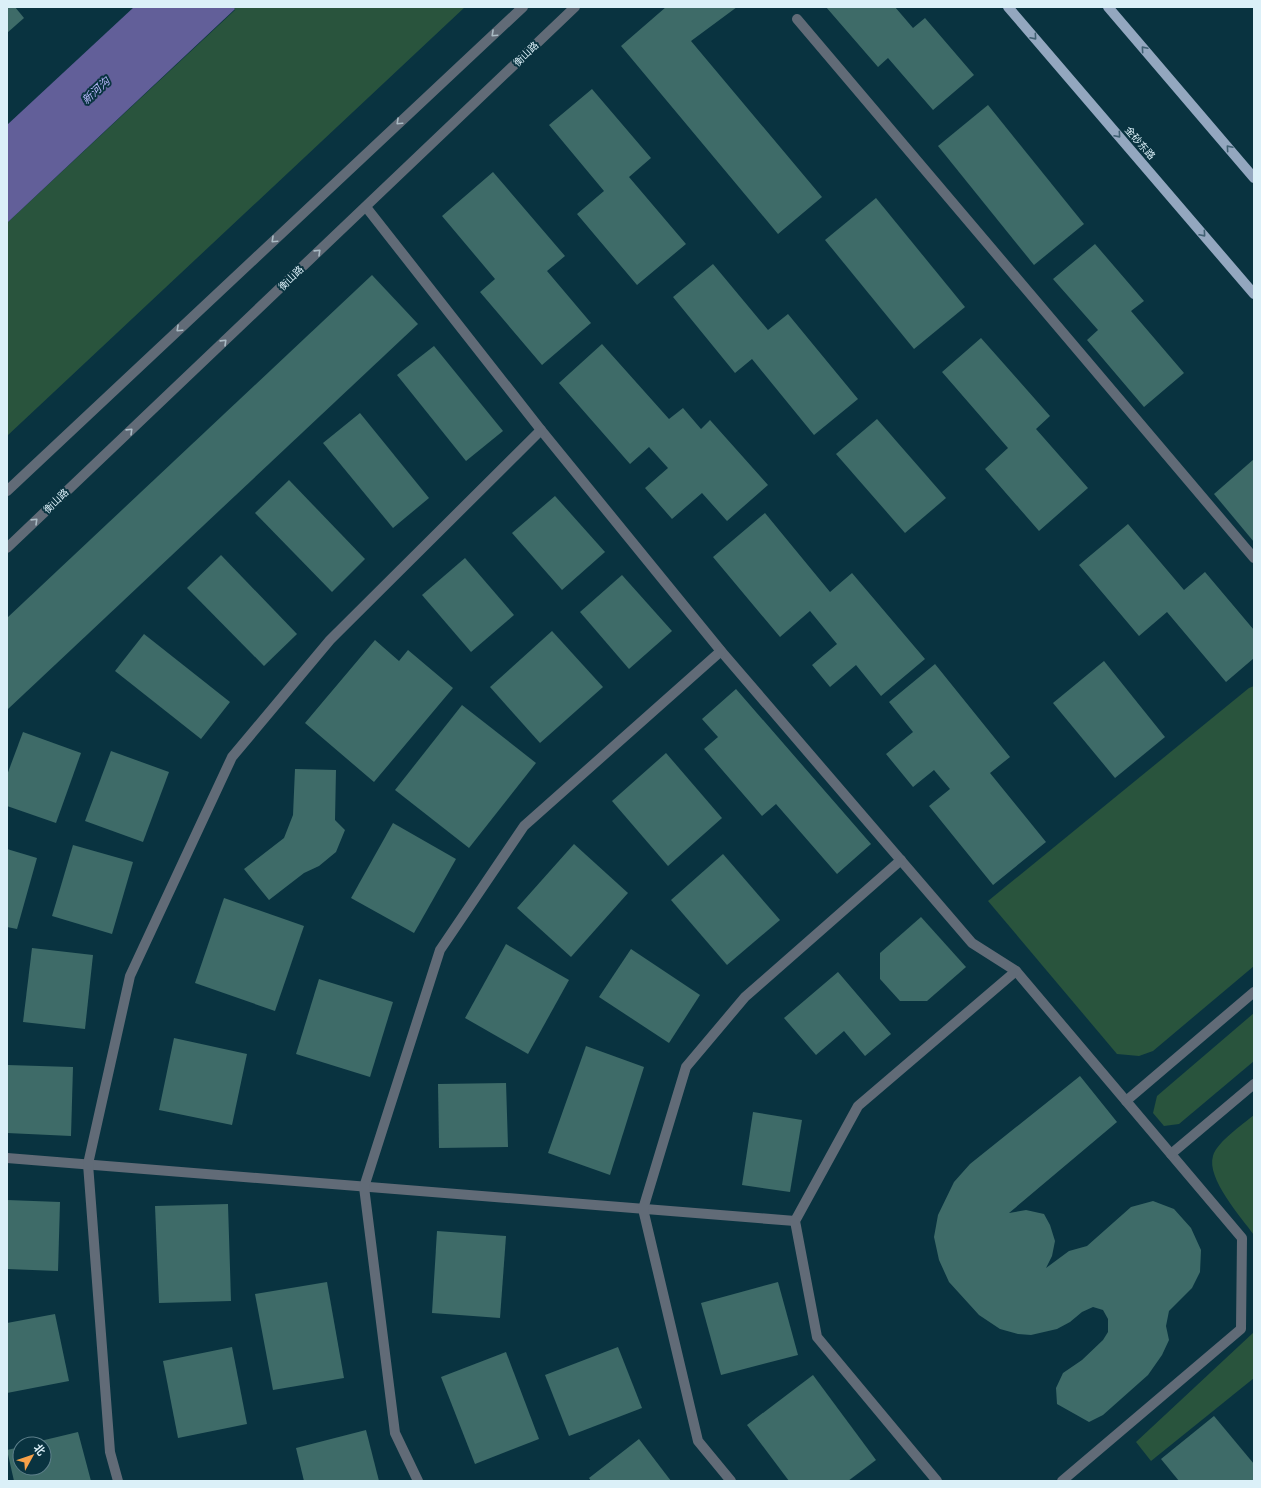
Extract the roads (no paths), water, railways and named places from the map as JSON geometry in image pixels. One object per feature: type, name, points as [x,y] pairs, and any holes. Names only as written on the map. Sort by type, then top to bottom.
[{"type":"main road","name":"金砂东路","points":[[1008,7],[1254,294]]},
{"type":"main road","points":[[1108,7],[1254,178]]},
{"type":"street","points":[[7,491],[523,7]]},
{"type":"street","name":"衡山路","points":[[7,548],[575,7]]},
{"type":"street","points":[[797,19],[1254,558]]},
{"type":"street","points":[[366,207],[541,430],[721,651],[972,943],[1016,971],[1242,1238],[1241,1329],[1062,1481]]},
{"type":"street","points":[[118,1481],[110,1452],[88,1164],[130,976],[232,757],[330,640],[541,430]]},
{"type":"street","points":[[418,1481],[395,1433],[364,1186],[440,950],[524,826],[721,651]]},
{"type":"street","points":[[732,1481],[698,1441],[643,1209],[686,1067],[745,997],[901,860]]},
{"type":"street","points":[[937,1481],[817,1337],[795,1221],[858,1106],[1016,971]]},
{"type":"street","points":[[1126,1101],[1254,992]]},
{"type":"street","points":[[1171,1154],[1254,1084]]},
{"type":"street","points":[[7,1158],[795,1221]]},
{"type":"water","name":"新河沟","points":[[134,7],[233,7],[235,9],[7,223],[7,125]]}]
